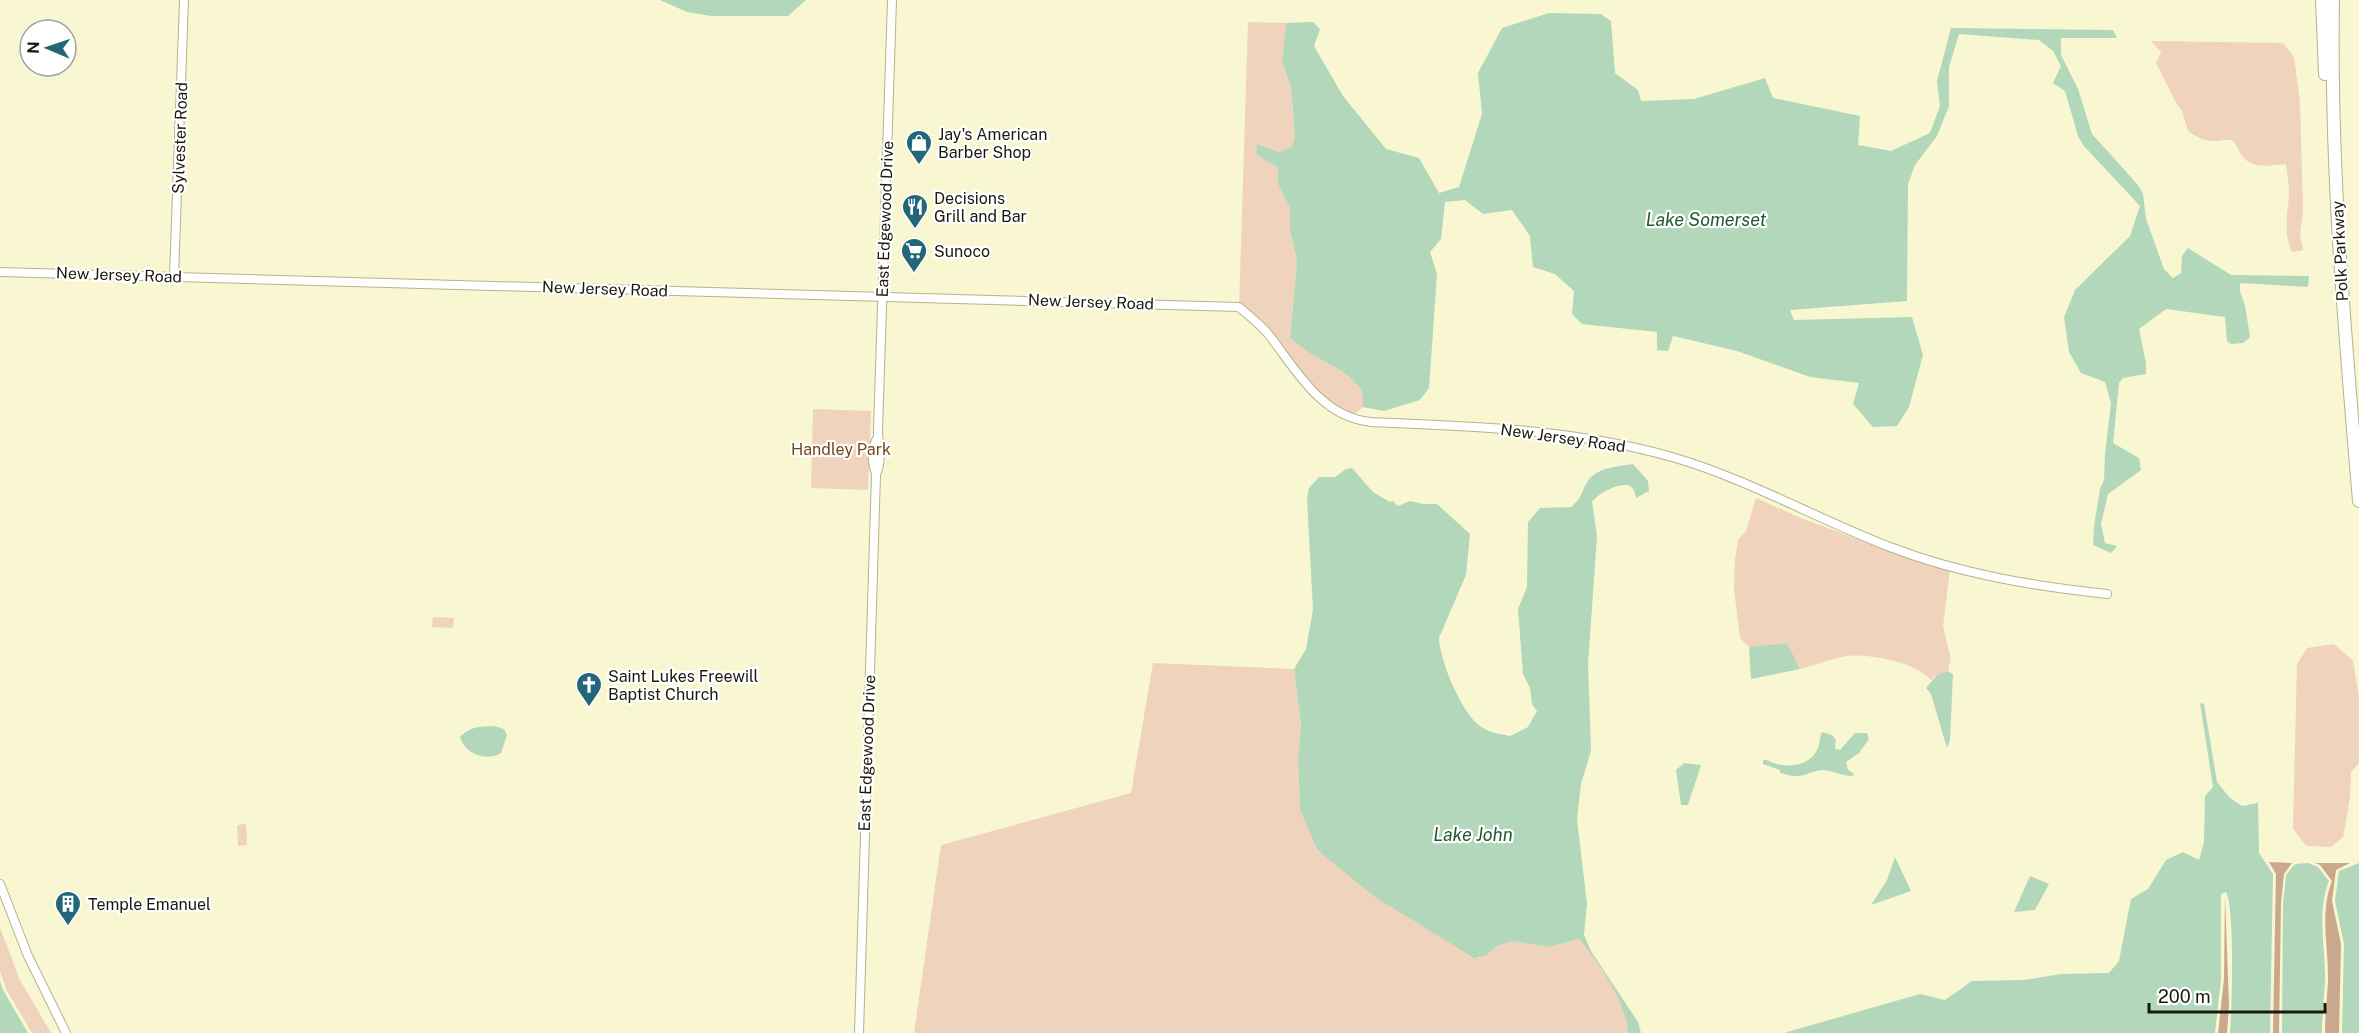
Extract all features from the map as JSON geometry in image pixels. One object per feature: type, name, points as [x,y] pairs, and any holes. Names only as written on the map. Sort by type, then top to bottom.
[{"type":"highway","points":[[2322,0],[2333,213],[2339,249]]},
{"type":"highway","name":"Polk Parkway","points":[[2333,0],[2333,90],[2339,249],[2359,501]]},
{"type":"street","name":"Sylvester Road","points":[[174,277],[184,0]]},
{"type":"street","name":"East Edgewood Drive","points":[[859,1033],[876,474],[873,466],[874,444],[878,437],[892,0]]},
{"type":"street","name":"New Jersey Road","points":[[0,272],[1239,307],[1268,334],[1322,401],[1350,418],[1371,422],[1541,431],[1631,447],[1673,458],[1730,478],[1892,548],[1938,563],[2035,585],[2107,594]]},
{"type":"street","points":[[0,884],[28,956],[66,1033]]},
{"type":"green space","points":[[1248,22],[1286,23],[1282,61],[1291,88],[1295,137],[1292,148],[1279,152],[1257,144],[1256,154],[1278,168],[1278,184],[1290,208],[1290,230],[1297,261],[1290,338],[1308,352],[1345,373],[1362,390],[1363,407],[1350,418],[1342,414],[1299,374],[1239,307]]},
{"type":"green space","points":[[2151,41],[2283,43],[2294,57],[2300,102],[2303,211],[2300,235],[2303,250],[2292,252],[2287,235],[2289,189],[2286,164],[2262,166],[2251,163],[2242,156],[2232,141],[2206,140],[2188,131],[2182,111],[2156,63],[2161,52]]},
{"type":"green space","name":"Handley Park","points":[[813,409],[871,411],[868,490],[811,488]]},
{"type":"green space","points":[[1756,498],[1801,518],[1908,558],[1950,569],[1943,627],[1951,659],[1948,671],[1938,674],[1931,680],[1915,668],[1904,664],[1856,655],[1840,657],[1800,669],[1786,643],[1749,647],[1740,638],[1734,589],[1735,560],[1738,540],[1746,531]]},
{"type":"green space","points":[[433,617],[454,618],[453,628],[432,627]]},
{"type":"green space","points":[[2334,644],[2353,661],[2359,697],[2359,763],[2351,772],[2350,798],[2343,837],[2331,847],[2306,846],[2293,829],[2297,664],[2307,648]]},
{"type":"green space","points":[[1153,663],[1294,669],[1301,725],[1298,758],[1300,809],[1410,919],[1479,958],[1497,946],[1513,941],[1549,947],[1579,939],[1611,983],[1622,1008],[1628,1033],[914,1033],[941,845],[1131,793]]},
{"type":"green space","points":[[246,824],[247,845],[238,846],[237,825]]},
{"type":"green space","points":[[0,928],[20,980],[51,1033],[32,1033],[6,989],[0,971]]},
{"type":"shaded area","points":[[2269,862],[2292,863],[2284,874],[2281,903],[2279,1033],[2273,1033],[2276,874]]},
{"type":"shaded area","points":[[2315,863],[2350,863],[2336,870],[2332,901],[2341,944],[2339,1033],[2325,1033],[2328,969],[2325,918],[2332,881],[2320,865]]},
{"type":"shaded area","points":[[2225,895],[2229,1005],[2227,1033],[2218,1033],[2224,979]]},
{"type":"water","points":[[660,0],[806,0],[788,16],[711,16],[687,12]]},
{"type":"water","name":"Lake Somerset","points":[[1549,13],[1601,14],[1611,21],[1615,73],[1638,90],[1641,101],[1694,99],[1765,78],[1773,98],[1860,116],[1858,145],[1891,151],[1930,133],[1940,106],[1937,81],[1951,28],[2113,30],[2117,38],[2061,38],[2061,55],[2078,89],[2092,134],[2138,185],[2143,194],[2146,219],[2164,269],[2173,278],[2181,273],[2182,256],[2188,248],[2231,275],[2309,276],[2308,287],[2240,283],[2250,337],[2243,343],[2231,344],[2227,341],[2225,317],[2166,309],[2139,329],[2146,374],[2123,378],[2119,383],[2113,443],[2139,458],[2141,470],[2108,494],[2101,524],[2105,543],[2117,546],[2111,553],[2093,545],[2100,489],[2104,480],[2111,403],[2105,382],[2081,373],[2069,352],[2064,317],[2075,290],[2130,236],[2140,206],[2083,145],[2078,136],[2065,91],[2053,83],[2061,66],[2053,51],[2039,40],[1959,34],[1949,67],[1949,106],[1937,136],[1915,165],[1908,184],[1907,301],[1790,310],[1794,320],[1912,317],[1923,355],[1909,407],[1897,426],[1873,427],[1853,404],[1859,383],[1810,377],[1737,351],[1673,336],[1668,351],[1657,350],[1657,332],[1582,324],[1572,314],[1574,291],[1555,274],[1533,267],[1530,236],[1512,210],[1483,214],[1465,200],[1445,202],[1441,239],[1430,252],[1437,274],[1429,388],[1420,400],[1384,411],[1363,407],[1362,390],[1345,373],[1308,352],[1290,338],[1297,261],[1290,230],[1290,208],[1278,184],[1278,168],[1256,154],[1257,144],[1279,152],[1292,147],[1295,137],[1291,88],[1282,61],[1286,23],[1313,22],[1320,29],[1314,46],[1343,96],[1386,149],[1419,158],[1439,193],[1459,187],[1482,114],[1478,73],[1502,28]]},
{"type":"water","name":"Lake John","points":[[1633,464],[1648,481],[1649,491],[1636,498],[1632,487],[1621,485],[1604,492],[1592,502],[1597,536],[1588,664],[1591,751],[1581,784],[1577,819],[1587,904],[1584,935],[1591,951],[1638,1022],[1641,1033],[1628,1033],[1617,996],[1595,959],[1579,939],[1549,947],[1513,941],[1497,946],[1485,956],[1474,958],[1375,897],[1317,849],[1300,809],[1298,758],[1301,725],[1294,669],[1306,649],[1313,610],[1307,499],[1309,488],[1319,477],[1335,477],[1346,469],[1352,468],[1373,492],[1390,502],[1393,501],[1398,506],[1410,501],[1437,504],[1470,534],[1466,575],[1439,638],[1443,660],[1460,700],[1475,722],[1493,732],[1510,736],[1528,727],[1537,711],[1532,704],[1530,688],[1523,674],[1518,609],[1527,587],[1528,522],[1540,508],[1571,507],[1580,498],[1590,478],[1600,471]]},
{"type":"water","points":[[1787,643],[1800,669],[1751,679],[1749,647]]},
{"type":"water","points":[[1948,671],[1953,674],[1950,740],[1947,748],[1931,694],[1926,688],[1938,674]]},
{"type":"water","points":[[2200,703],[2204,704],[2217,782],[2230,798],[2242,806],[2258,803],[2259,853],[2273,874],[2270,1033],[2230,1033],[2232,937],[2226,892],[2221,894],[2221,979],[2215,1033],[1784,1033],[1920,994],[1945,1000],[1972,981],[2024,980],[2061,974],[2109,973],[2119,961],[2131,899],[2148,889],[2166,860],[2183,852],[2199,860],[2204,842],[2205,796],[2213,787]]},
{"type":"water","points":[[494,726],[504,729],[507,735],[501,753],[495,756],[477,755],[471,752],[460,737],[472,729]]},
{"type":"water","points":[[1822,732],[1832,735],[1836,740],[1835,749],[1840,750],[1855,733],[1867,733],[1869,739],[1859,753],[1846,762],[1848,770],[1854,774],[1852,776],[1823,770],[1791,776],[1763,764],[1763,760],[1785,765],[1804,762],[1816,752]]},
{"type":"water","points":[[1684,763],[1701,765],[1688,805],[1681,805],[1676,770]]},
{"type":"water","points":[[1895,857],[1911,891],[1871,905],[1887,880]]},
{"type":"water","points":[[2308,863],[2318,867],[2329,881],[2322,918],[2325,982],[2322,1033],[2282,1033],[2283,903],[2286,875],[2295,864]]},
{"type":"water","points":[[2359,863],[2359,1033],[2342,1033],[2344,944],[2335,901],[2339,871]]},
{"type":"water","points":[[2030,876],[2049,884],[2035,910],[2014,912]]},
{"type":"water","points":[[0,981],[3,990],[28,1033],[0,1033]]},
{"type":"place","name":"Jay's American Barber Shop","points":[[919,166]]},
{"type":"place","name":"Decisions Grill and Bar","points":[[915,230]]},
{"type":"place","name":"Sunoco","points":[[914,274]]},
{"type":"place","name":"Saint Lukes Freewill Baptist Church","points":[[589,708]]},
{"type":"place","name":"Temple Emanuel","points":[[68,927]]}]
